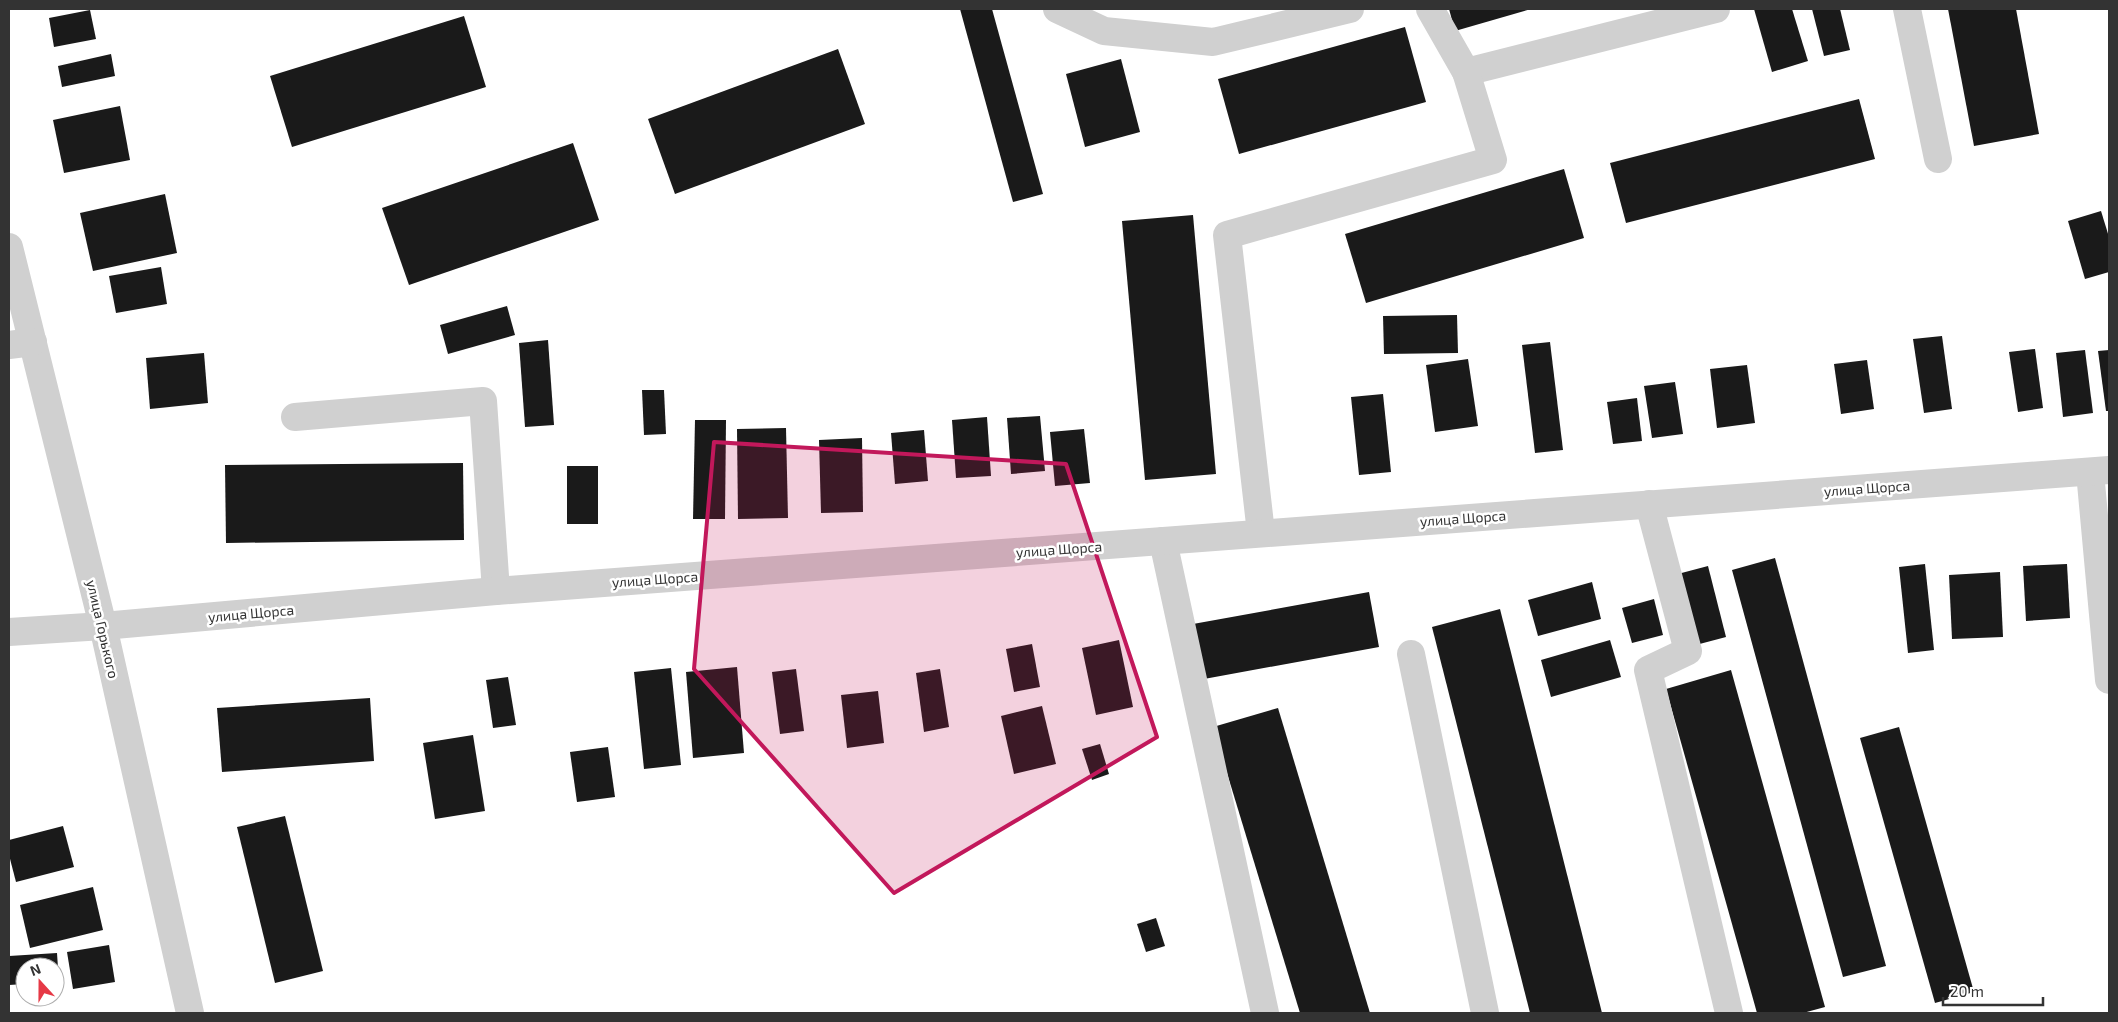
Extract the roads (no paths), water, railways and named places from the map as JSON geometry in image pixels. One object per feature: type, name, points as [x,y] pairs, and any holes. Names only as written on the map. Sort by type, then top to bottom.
[{"type":"street","points":[[1057,9],[1104,31],[1213,42],[1350,9]]},
{"type":"street","points":[[1261,533],[1228,235],[1493,160],[1466,72],[1430,9]]},
{"type":"street","points":[[1466,72],[1716,9]]},
{"type":"street","points":[[1907,9],[1938,159]]},
{"type":"street","name":"улица Горького","points":[[9,247],[21,344],[104,626],[190,1013]]},
{"type":"street","points":[[295,417],[483,401],[496,590]]},
{"type":"street","points":[[2099,471],[2109,680]]},
{"type":"street","name":"улица Щорса","points":[[9,632],[104,626],[496,590],[2099,471]]},
{"type":"street","points":[[1650,504],[1688,652],[1648,670],[1729,1013]]},
{"type":"street","points":[[1163,541],[1265,1013]]},
{"type":"street","points":[[1411,654],[1485,1013]]}]
